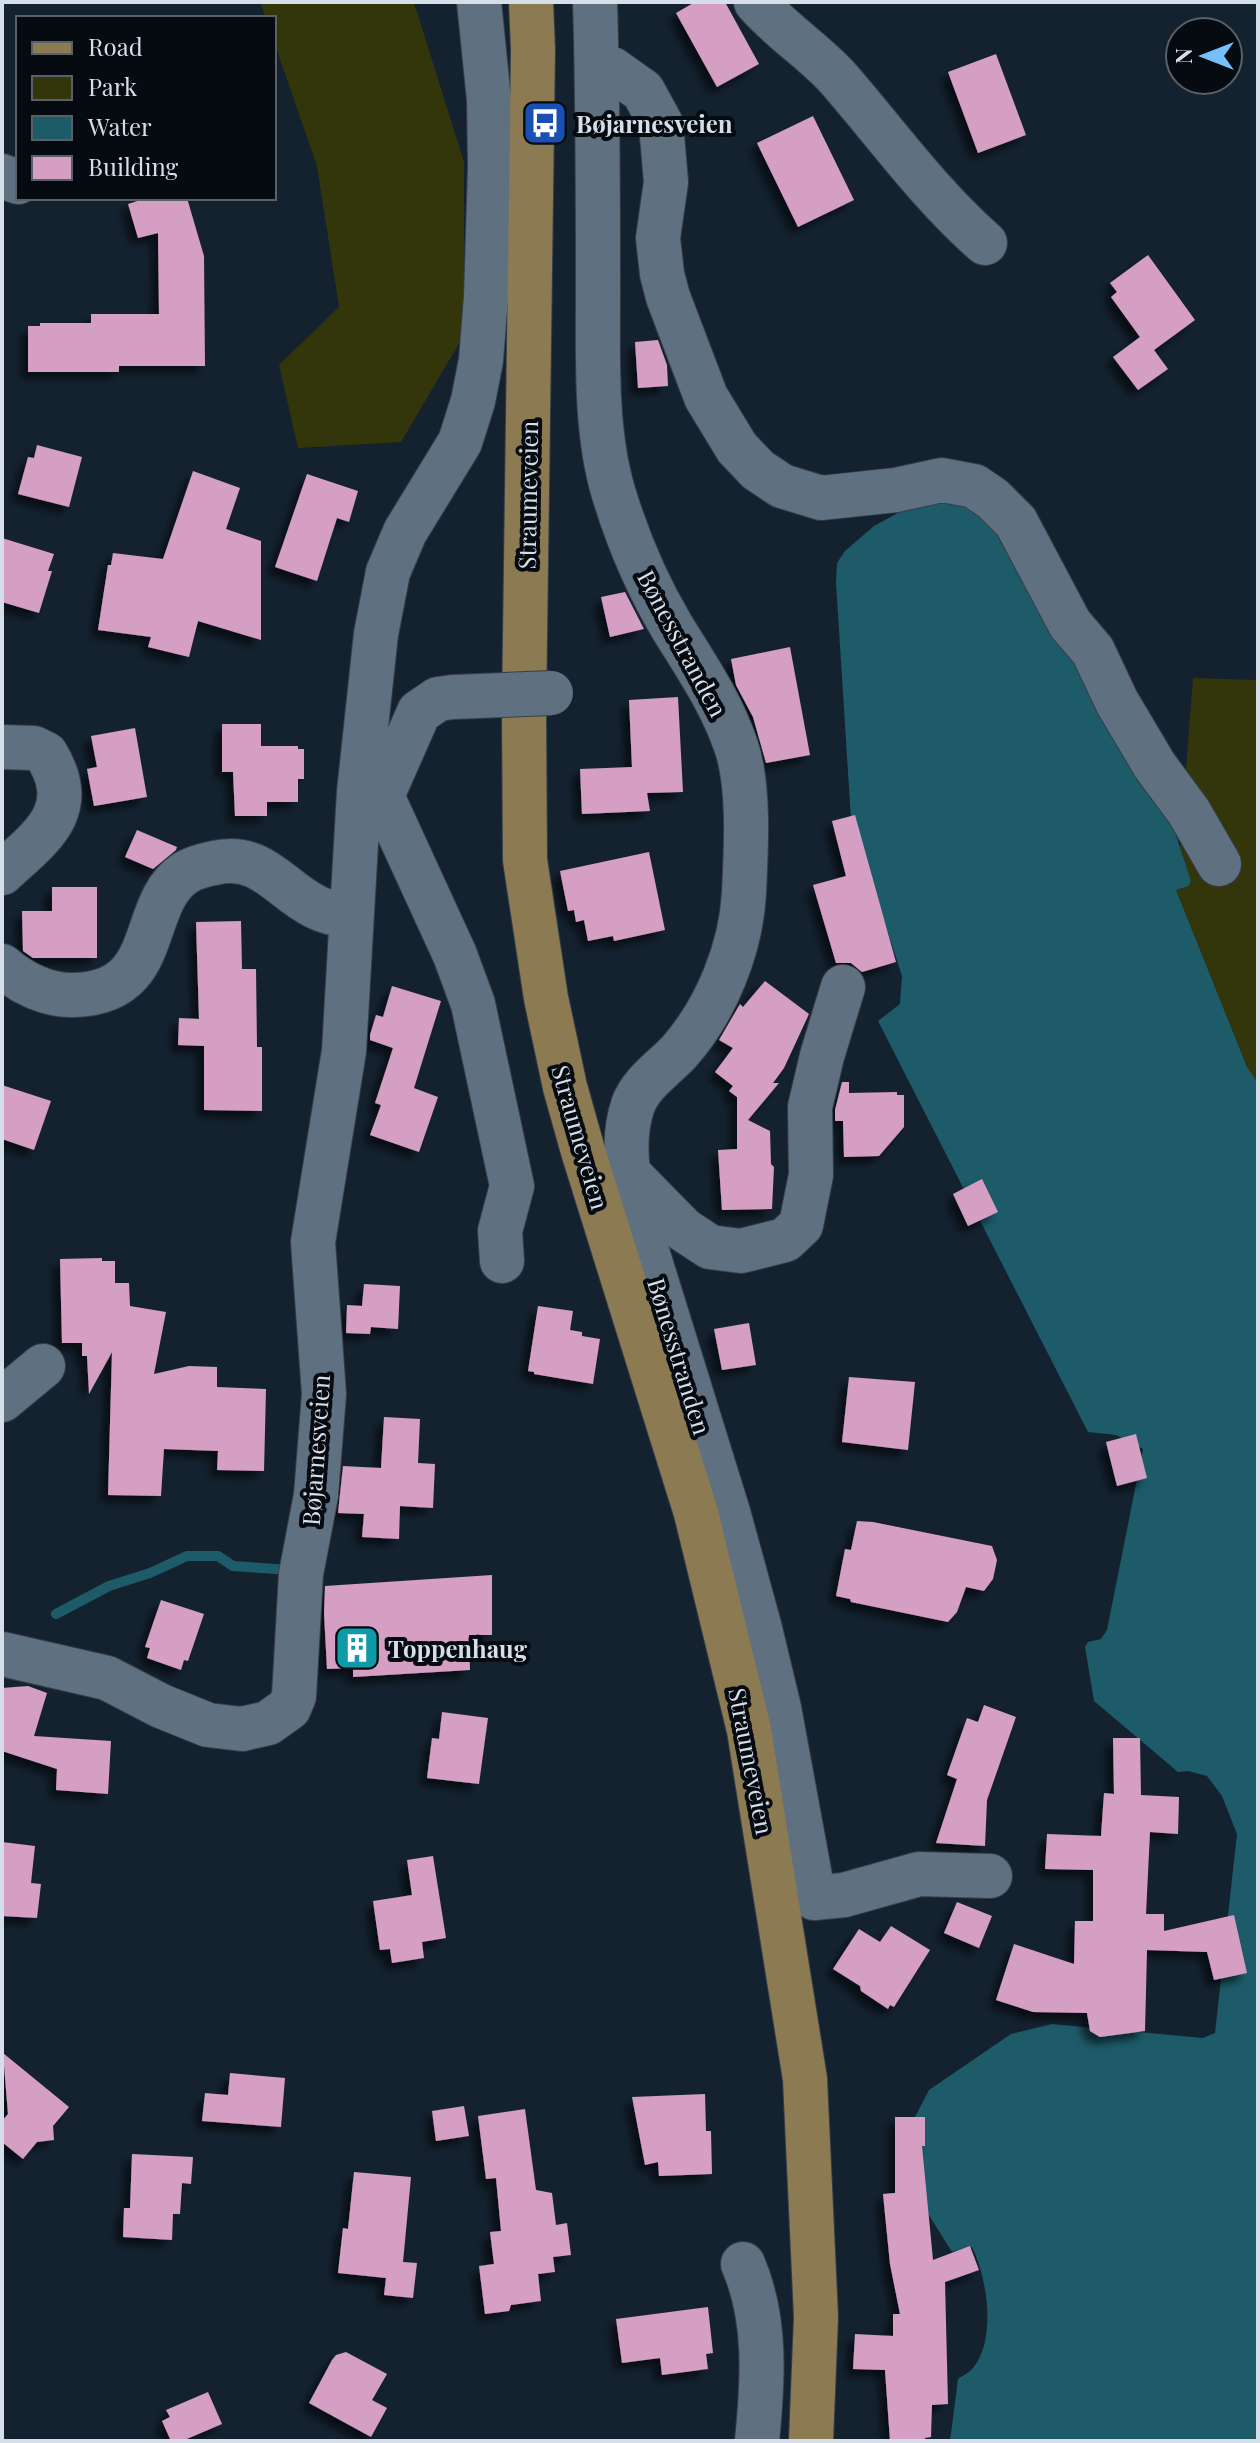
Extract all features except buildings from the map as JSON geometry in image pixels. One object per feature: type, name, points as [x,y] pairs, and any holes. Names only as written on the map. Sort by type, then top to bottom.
[{"type":"main road","name":"Straumeveien","points":[[531,2],[525,860],[546,998],[565,1087],[696,1513],[749,1730],[805,2079],[816,2317],[811,2441]]},
{"type":"street","name":"Bøjarnesveien","points":[[2,1654],[107,1678],[161,1706],[208,1725],[242,1729],[268,1723],[289,1708],[294,1696],[301,1574],[316,1495],[324,1394],[313,1242],[344,1051],[351,916],[370,794],[376,634],[388,572],[405,532],[460,442],[473,401],[481,360],[490,167],[489,100],[479,2]]},
{"type":"street","name":"Bønesstranden","points":[[595,2],[598,343],[602,426],[612,489],[643,570],[671,625],[710,685],[737,749],[745,803],[746,839],[743,909],[724,979],[694,1032],[644,1085],[634,1103],[627,1132],[627,1172],[637,1219],[728,1512],[759,1625],[779,1708],[814,1898],[844,1895],[919,1874],[990,1876]]},
{"type":"street","points":[[756,2],[768,17],[834,74],[945,205],[985,243]]},
{"type":"street","points":[[597,65],[612,69],[643,91],[661,124],[666,182],[658,238],[665,285],[706,397],[737,448],[758,470],[782,486],[821,498],[896,490],[942,480],[974,486],[993,499],[1016,522],[1070,624],[1093,651],[1117,702],[1219,864]]},
{"type":"street","name":"Bøjarnesveien","points":[[370,794],[419,712],[438,699],[551,693]]},
{"type":"street","points":[[2,747],[34,748],[46,754],[58,782],[59,802],[57,816],[48,829],[2,873]]},
{"type":"street","points":[[370,794],[455,955],[473,1004],[512,1186],[500,1231],[502,1261]]},
{"type":"street","points":[[2,966],[17,979],[43,990],[67,995],[104,991],[136,965],[172,885],[185,873],[217,862],[235,860],[252,865],[270,873],[313,906],[351,916]]},
{"type":"street","points":[[627,1172],[684,1230],[710,1247],[741,1251],[785,1240],[801,1225],[811,1175],[810,1107],[843,987]]},
{"type":"street","points":[[2,1400],[43,1366]]},
{"type":"street","points":[[743,2264],[754,2289],[760,2316],[762,2376],[757,2441]]},
{"type":"green space","points":[[260,2],[413,2],[417,12],[464,162],[464,335],[401,442],[298,448],[279,365],[339,307],[317,166],[276,48],[276,16],[265,16]]},
{"type":"green space","points":[[1193,678],[1258,680],[1258,1083],[1247,1067],[1176,890],[1189,886],[1191,881],[1180,847]]},
{"type":"water","points":[[958,498],[1000,526],[1104,699],[1176,835],[1191,881],[1189,886],[1176,890],[1247,1067],[1258,1083],[1258,2441],[950,2441],[958,2379],[973,2368],[985,2341],[985,2291],[972,2247],[952,2252],[927,2212],[902,2142],[929,2090],[1011,2034],[1052,2024],[1203,2038],[1215,2033],[1237,1834],[1222,1796],[1207,1776],[1178,1772],[1094,1701],[1085,1647],[1088,1642],[1101,1639],[1107,1630],[1143,1449],[1116,1435],[1088,1432],[878,1021],[900,1004],[902,976],[874,889],[852,835],[837,563],[845,551],[874,526],[907,508]]},
{"type":"waterway","points":[[56,1614],[109,1586],[150,1573],[187,1556],[218,1556],[233,1566],[290,1570]]},
{"type":"place","name":"Bøjarnesveien","points":[[545,123]]},
{"type":"place","name":"Toppenhaug","points":[[357,1648]]}]
